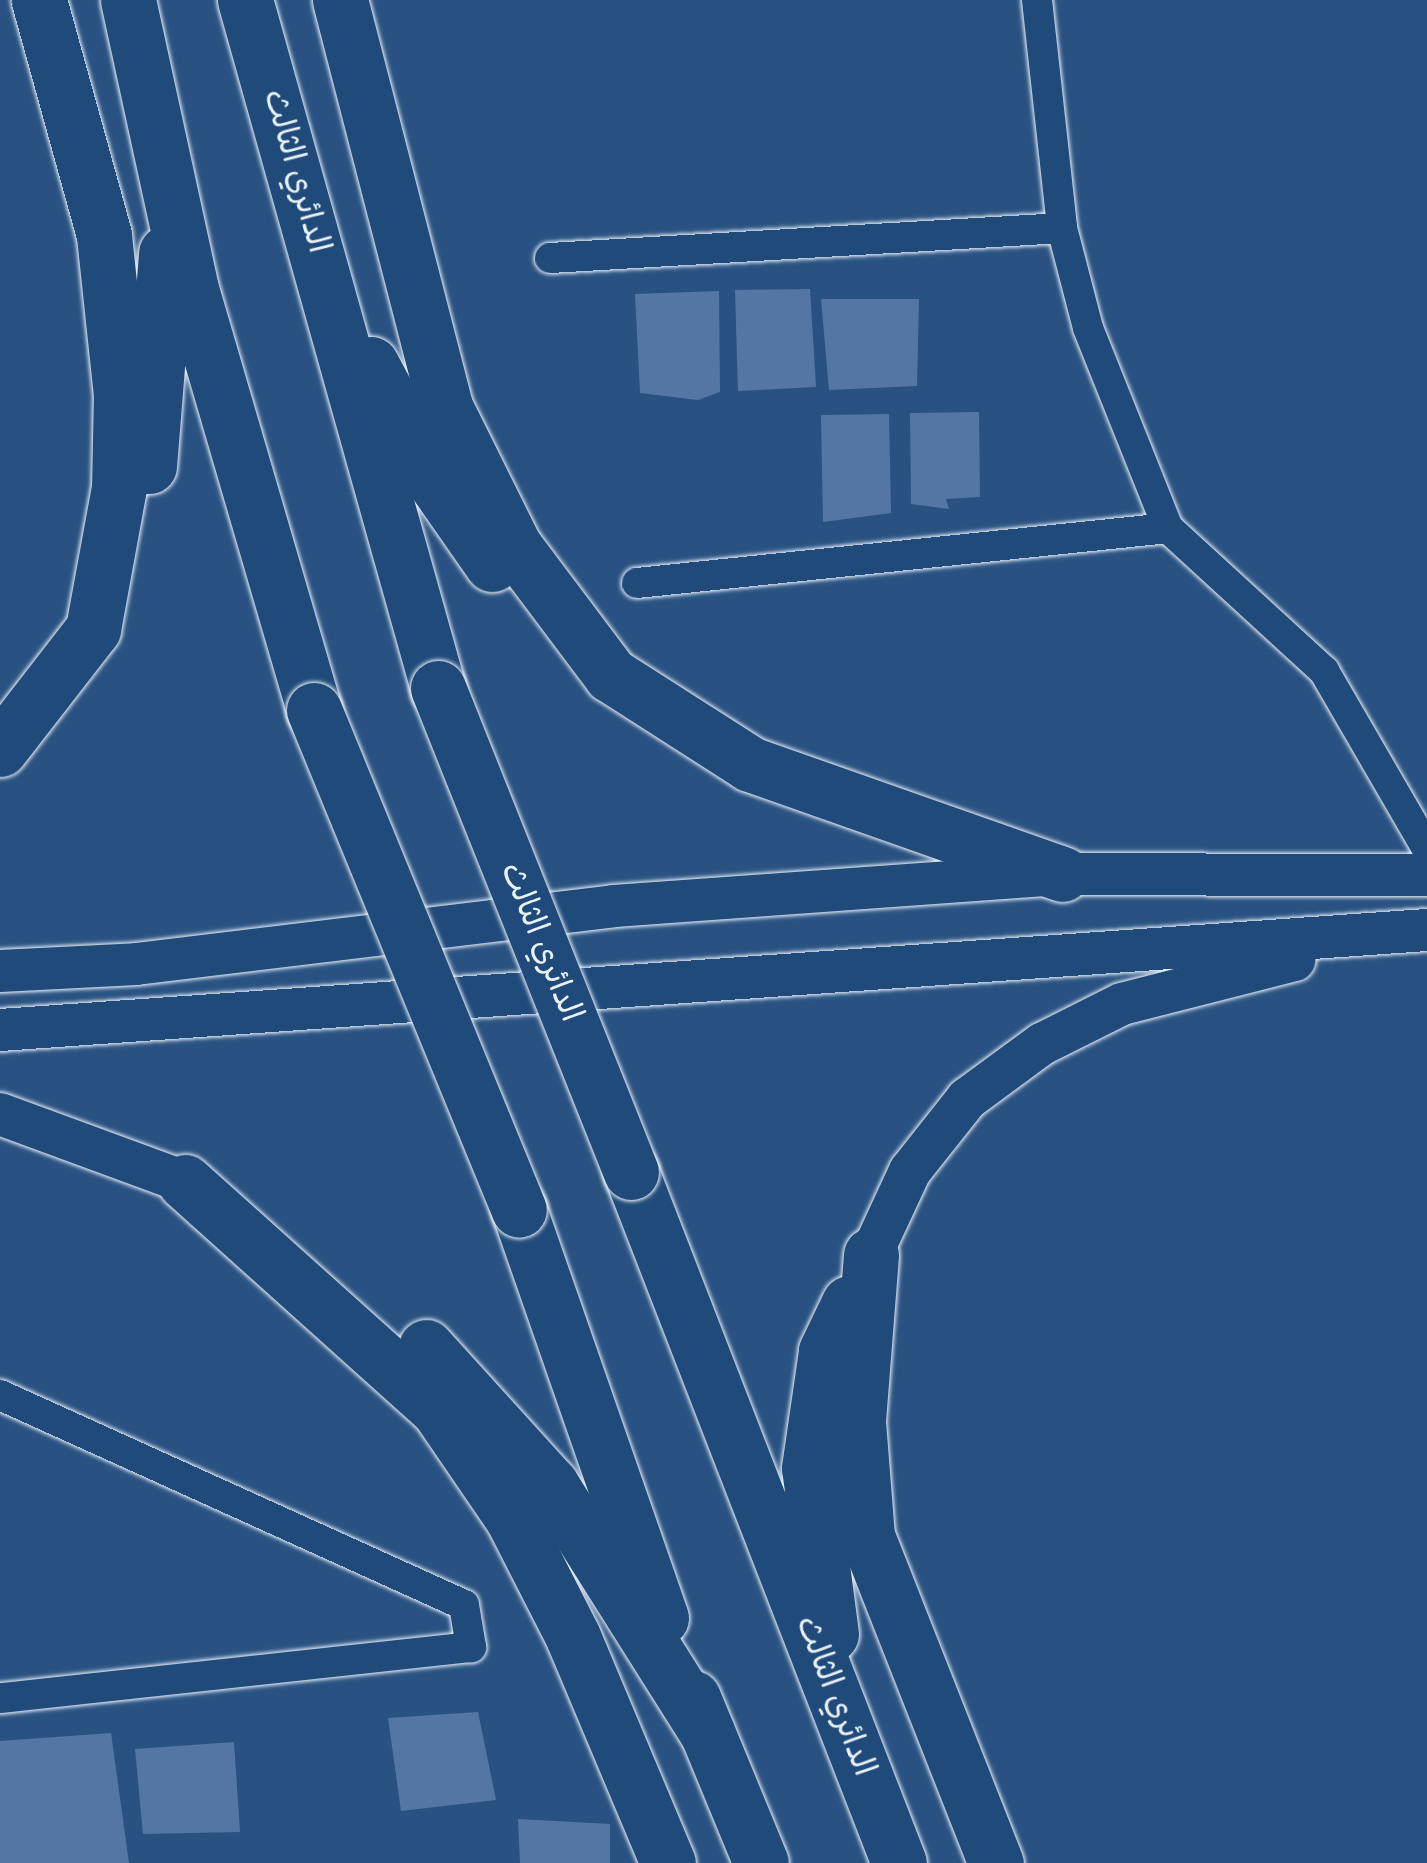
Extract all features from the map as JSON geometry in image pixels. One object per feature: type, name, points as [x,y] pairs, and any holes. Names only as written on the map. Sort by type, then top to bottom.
[{"type":"highway","points":[[39,0],[104,235],[121,396],[119,488],[93,629]]},
{"type":"highway","points":[[128,0],[169,190],[314,710],[519,1210],[708,1733],[761,1863]]},
{"type":"highway","name":"الدائري الثالث","points":[[245,0],[438,688],[900,1863]]},
{"type":"highway","points":[[340,0],[446,409],[514,546],[611,675]]},
{"type":"highway","points":[[0,749],[93,629],[140,525],[159,403],[169,190]]},
{"type":"highway","points":[[320,266],[432,478],[489,559],[611,675],[750,764],[1062,874]]},
{"type":"highway","points":[[185,1182],[316,1255],[452,1369],[551,1485],[708,1733]]},
{"type":"highway","points":[[185,1182],[438,1409],[513,1519],[564,1620],[668,1863]]},
{"type":"highway","points":[[844,1726],[809,1468],[826,1352],[871,1255]]},
{"type":"highway","points":[[871,1255],[858,1422],[868,1536],[996,1863]]},
{"type":"street","points":[[1037,0],[1062,228],[1088,328],[1168,528],[1324,671],[1427,849]]},
{"type":"street","points":[[550,258],[1062,228]]},
{"type":"street","points":[[637,583],[1168,528]]},
{"type":"street","points":[[0,971],[136,964],[614,906],[1062,874],[1427,874]]},
{"type":"street","points":[[0,1030],[1422,930]]},
{"type":"street","points":[[871,1255],[910,1171],[967,1099],[1042,1044],[1122,1004],[1422,930]]},
{"type":"street","points":[[0,1114],[185,1182]]},
{"type":"street","points":[[0,1395],[464,1606],[471,1647],[0,1698]]},
{"type":"building","points":[[810,289],[816,387],[738,391],[735,290]]},
{"type":"building","points":[[719,291],[720,392],[698,400],[640,393],[635,294]]},
{"type":"building","points":[[821,299],[919,299],[917,386],[829,390]]},
{"type":"building","points":[[979,412],[980,497],[946,499],[949,509],[911,504],[910,413]]},
{"type":"building","points":[[889,414],[891,513],[823,522],[821,415]]},
{"type":"building","points":[[478,1712],[496,1800],[401,1811],[388,1718]]},
{"type":"building","points":[[111,1733],[129,1863],[0,1863],[0,1741]]},
{"type":"building","points":[[234,1742],[240,1832],[143,1834],[135,1749]]},
{"type":"building","points":[[518,1819],[610,1824],[610,1863],[520,1863]]}]
